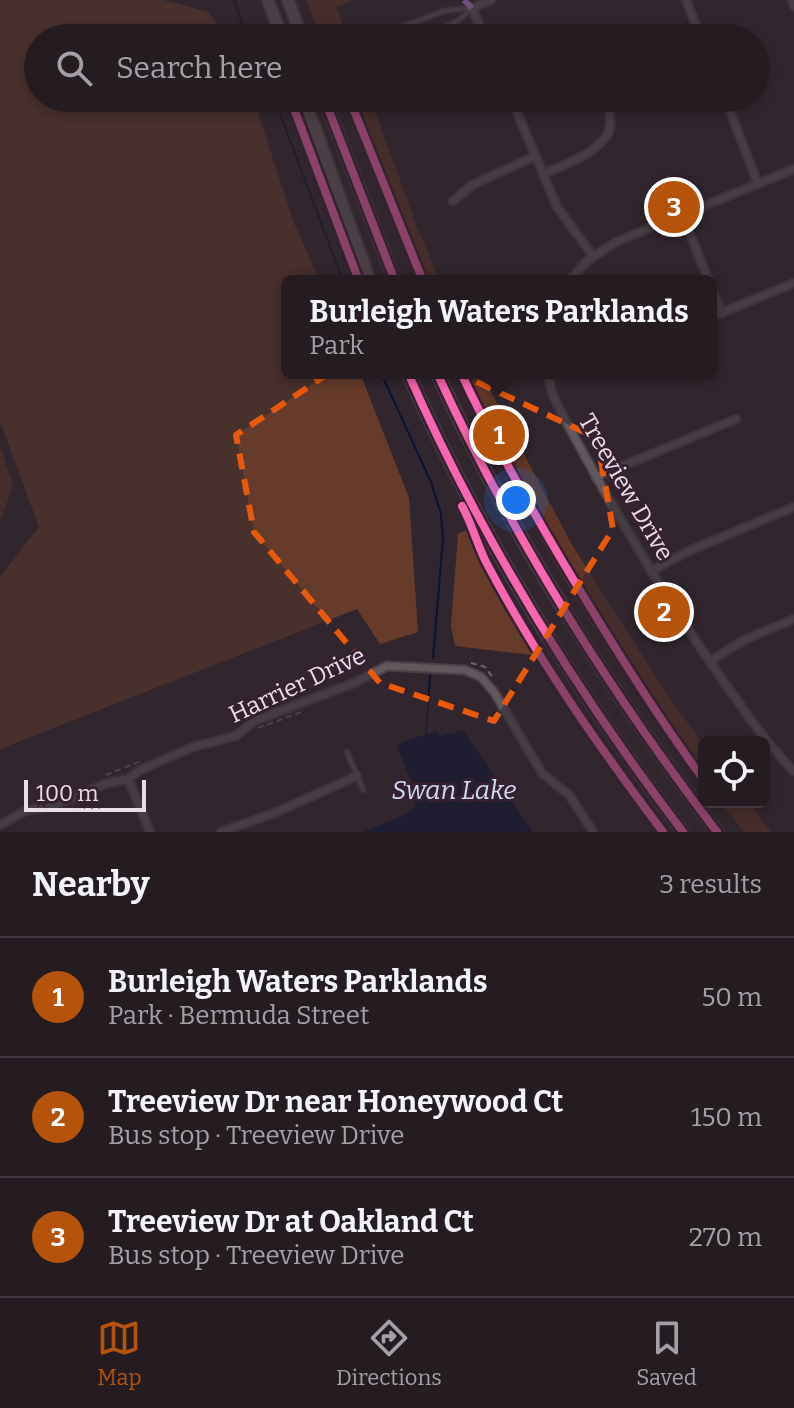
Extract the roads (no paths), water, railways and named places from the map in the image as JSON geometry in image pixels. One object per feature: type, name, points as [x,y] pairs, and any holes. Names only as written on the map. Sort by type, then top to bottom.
[{"type":"main road","points":[[268,0],[277,24]]},
{"type":"main road","points":[[288,0],[297,24]]},
{"type":"main road","points":[[309,112],[368,275]]},
{"type":"main road","points":[[329,112],[393,275]]},
{"type":"main road","points":[[411,379],[450,462],[536,616],[607,727],[683,832]]},
{"type":"main road","points":[[440,379],[502,503],[574,626],[645,734],[717,832]]},
{"type":"street","points":[[479,24],[472,8],[491,0]]},
{"type":"street","points":[[686,0],[695,24]]},
{"type":"street","points":[[792,0],[794,6]]},
{"type":"street","points":[[517,112],[561,215],[593,256]]},
{"type":"street","points":[[543,174],[575,160],[605,138],[611,122],[610,112]]},
{"type":"street","points":[[730,112],[758,184]]},
{"type":"street","points":[[453,201],[482,179],[535,156]]},
{"type":"street","points":[[575,275],[593,256],[616,242],[794,169]]},
{"type":"street","points":[[682,215],[706,275]]},
{"type":"street","points":[[717,315],[794,283]]},
{"type":"street","points":[[717,301],[722,313]]},
{"type":"street","name":"Treeview Drive","points":[[550,379],[556,402],[651,571],[759,731],[794,771]]},
{"type":"street","points":[[596,477],[736,419]]},
{"type":"street","points":[[651,571],[691,550],[794,507]]},
{"type":"street","points":[[710,661],[746,639],[794,619]]},
{"type":"street","name":"Harrier Drive","points":[[0,825],[25,811],[53,806],[108,783],[128,779],[193,747],[236,736],[254,721],[354,683],[380,668],[410,667],[452,669],[477,675],[489,686],[542,773],[570,796],[593,832]]},
{"type":"street","points":[[221,832],[277,812],[357,776]]},
{"type":"street","points":[[128,779],[150,832]]},
{"type":"lane","points":[[409,24],[444,11],[472,8]]},
{"type":"lane","points":[[451,24],[472,8]]},
{"type":"lane","points":[[347,752],[363,790]]},
{"type":"water","name":"Swan Lake","points":[[463,730],[533,832],[363,832],[408,813],[415,806],[413,785],[397,747],[402,742],[436,731],[440,736]]},
{"type":"waterway","points":[[234,0],[242,24]]},
{"type":"waterway","points":[[279,112],[341,275]]},
{"type":"waterway","points":[[384,379],[431,482],[441,514],[443,538],[433,658]]},
{"type":"waterway","points":[[426,734],[430,676]]},
{"type":"place","name":"Treeview Dr at Oakland Ct","points":[[674,207]]},
{"type":"place","name":"Burleigh Waters Parklands","points":[[499,435]]},
{"type":"place","name":"Treeview Dr near Honeywood Ct","points":[[664,612]]}]
